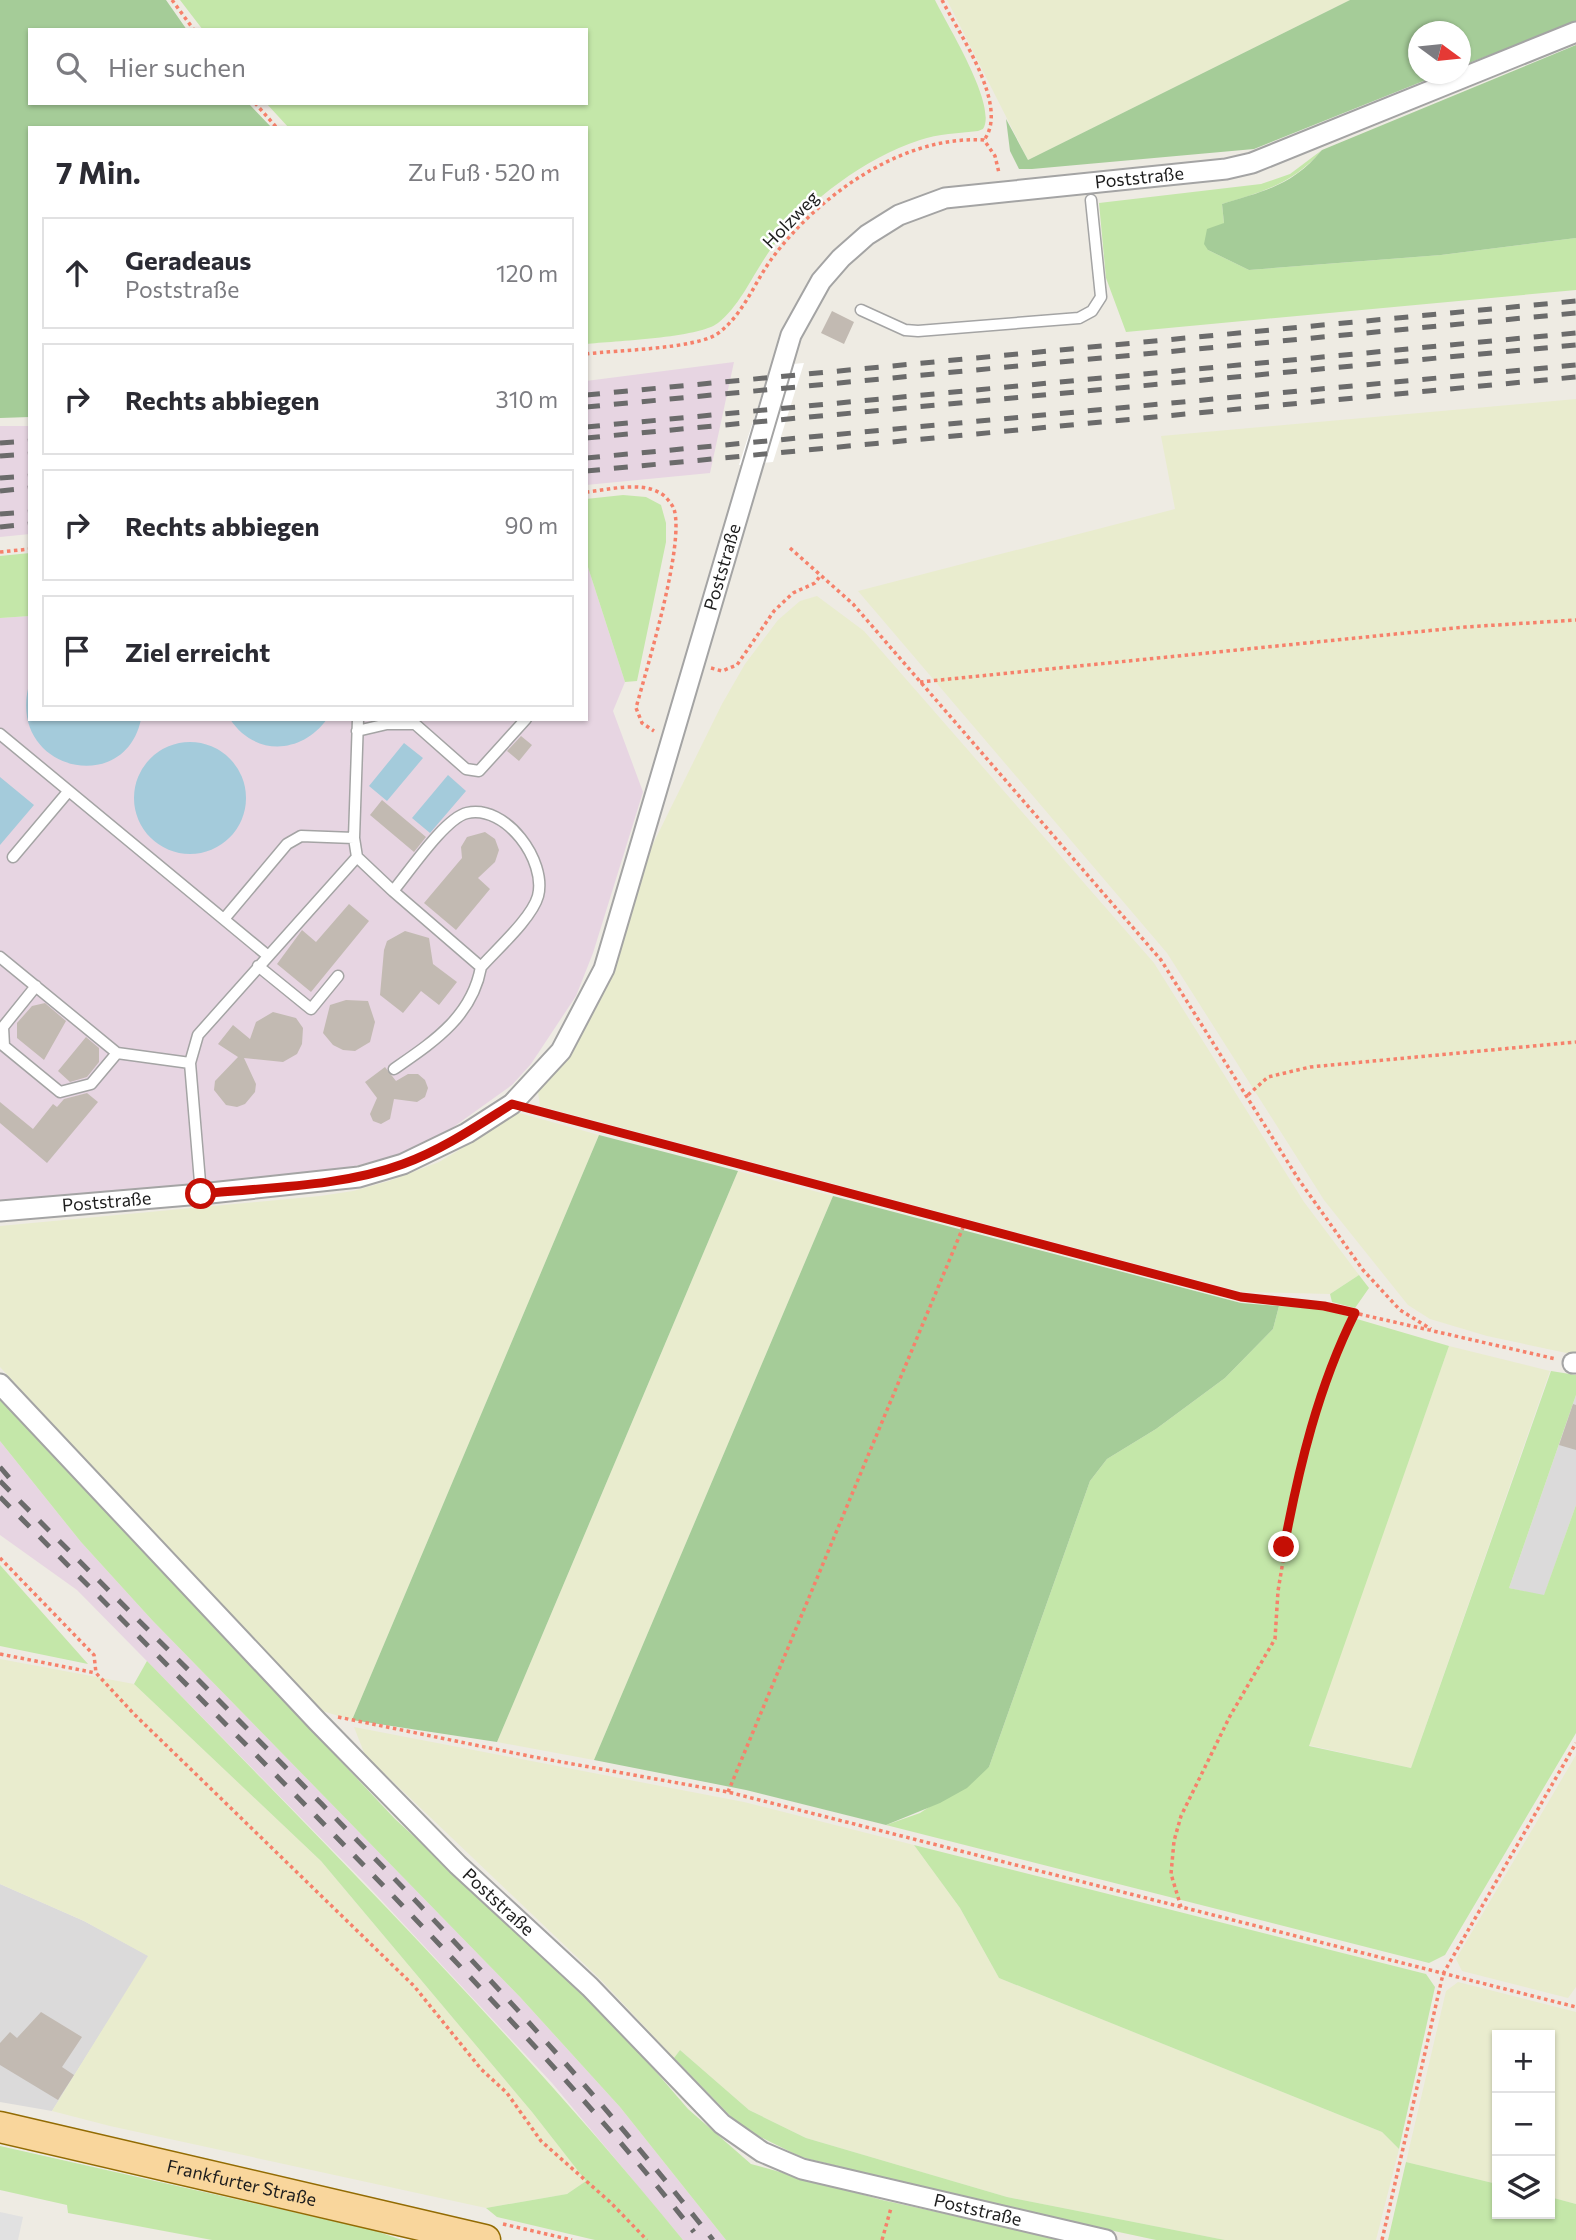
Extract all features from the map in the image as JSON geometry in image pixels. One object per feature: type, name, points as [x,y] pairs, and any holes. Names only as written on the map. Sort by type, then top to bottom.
[{"type":"main road","name":"Frankfurter Straße","points":[[0,2127],[485,2240]]},
{"type":"street","name":"Poststraße","points":[[0,1210],[201,1194],[359,1177],[403,1164],[467,1133],[512,1104],[561,1051],[604,969],[782,365],[804,306],[841,258],[867,235],[899,215],[945,198],[1226,169],[1252,163],[1576,32]]},
{"type":"street","name":"Poststraße","points":[[0,1384],[318,1722],[458,1865],[590,1987],[722,2124],[762,2152],[802,2169],[1105,2240]]},
{"type":"lane","points":[[861,310],[905,330],[918,331],[1079,318],[1092,311],[1101,297],[1091,200]]},
{"type":"lane","points":[[358,721],[354,838],[357,857],[481,967]]},
{"type":"lane","points":[[357,731],[387,724],[415,724],[466,769],[479,771],[524,721]]},
{"type":"lane","points":[[0,734],[67,793],[225,919],[267,956]]},
{"type":"lane","points":[[13,857],[67,793]]},
{"type":"lane","points":[[393,891],[451,821],[467,813],[485,814],[510,828],[531,856],[539,879],[538,898],[527,916],[481,967],[471,1001],[436,1040],[394,1069]]},
{"type":"lane","points":[[225,919],[287,844],[300,836],[354,838]]},
{"type":"lane","points":[[201,1194],[190,1063],[198,1035],[357,857]]},
{"type":"lane","points":[[0,957],[117,1053],[190,1063]]},
{"type":"lane","points":[[258,966],[311,1009],[338,976]]},
{"type":"lane","points":[[36,986],[3,1027],[4,1046],[60,1092],[91,1084],[117,1053]]},
{"type":"path","points":[[172,0],[193,28]]},
{"type":"path","points":[[942,0],[989,94],[991,130],[984,140],[995,156],[1003,191]]},
{"type":"path","points":[[257,105],[276,126]]},
{"type":"path","name":"Holzweg","points":[[588,354],[695,342],[716,334],[732,320],[774,256],[805,221],[840,190],[881,166],[921,149],[960,138],[984,140]]},
{"type":"path","points":[[588,492],[636,488],[660,493],[674,507],[676,528],[667,586],[636,708],[642,723],[671,741]]},
{"type":"path","points":[[790,548],[853,604],[1161,960],[1299,1180],[1363,1270],[1400,1310],[1435,1331]]},
{"type":"path","points":[[0,552],[28,549]]},
{"type":"path","points":[[709,668],[722,671],[737,666],[775,611],[793,593],[815,583],[820,576]]},
{"type":"path","points":[[920,682],[1465,627],[1576,620]]},
{"type":"path","points":[[1248,1096],[1268,1077],[1310,1067],[1576,1042]]},
{"type":"path","points":[[512,1104],[1241,1297],[1324,1306],[1575,1363]]},
{"type":"path","points":[[727,1792],[964,1225]]},
{"type":"path","points":[[1181,1907],[1171,1874],[1174,1841],[1181,1816],[1230,1716],[1275,1639],[1278,1591],[1296,1483],[1312,1422],[1355,1313]]},
{"type":"path","points":[[0,1558],[94,1654],[96,1673]]},
{"type":"path","points":[[0,1654],[96,1673],[134,1714],[414,1986],[481,2069],[507,2093],[541,2141],[610,2202],[647,2240]]},
{"type":"path","points":[[318,1722],[339,1716],[534,1757],[727,1792],[1576,2007]]},
{"type":"path","points":[[1382,2240],[1443,1974],[1576,1743]]},
{"type":"path","points":[[882,2240],[895,2192]]},
{"type":"shaded area","points":[[734,362],[710,473],[588,485],[588,381]]},
{"type":"shaded area","points":[[0,426],[28,426],[28,534],[0,537]]},
{"type":"shaded area","points":[[588,567],[625,682],[613,711],[643,792],[593,953],[576,996],[531,1064],[512,1085],[452,1128],[394,1156],[340,1170],[0,1203],[0,618],[28,616],[28,721],[588,721]]},
{"type":"shaded area","points":[[1576,1395],[1576,1505],[1544,1596],[1509,1588]]},
{"type":"shaded area","points":[[0,1441],[81,1542],[152,1620],[520,1997],[620,2107],[726,2240],[683,2240],[552,2083],[368,1886],[77,1590],[0,1535]]},
{"type":"shaded area","points":[[0,1884],[84,1921],[149,1956],[52,2111],[0,2102]]},
{"type":"shaded area","points":[[0,2212],[23,2217],[18,2240],[0,2240]]},
{"type":"green space","points":[[0,0],[166,0],[186,28],[28,28],[28,105],[250,105],[270,126],[28,126],[28,417],[0,418]]},
{"type":"green space","points":[[180,0],[935,0],[978,85],[986,118],[983,129],[920,140],[878,158],[840,182],[804,212],[774,245],[734,306],[718,323],[708,328],[675,335],[588,344],[588,126],[287,126],[268,105],[588,105],[588,28],[201,28]]},
{"type":"green space","points":[[947,0],[1350,0],[1028,160]]},
{"type":"green space","points":[[1350,0],[1576,0],[1576,22],[1471,62],[1471,21],[1408,21],[1408,84],[1416,84],[1254,149],[1019,169],[1010,151],[1006,119],[1028,160]]},
{"type":"green space","points":[[1576,45],[1576,238],[1441,255],[1249,270],[1208,250],[1204,244],[1207,229],[1224,223],[1222,204],[1289,179],[1322,150]]},
{"type":"green space","points":[[1322,150],[1300,171],[1277,185],[1222,204],[1224,223],[1208,250],[1249,270],[1441,255],[1576,238],[1576,290],[1126,332],[1106,278],[1099,203],[1261,184],[1290,174]]},
{"type":"green space","points":[[1576,399],[1576,1355],[1487,1336],[1430,1319],[1408,1305],[1324,1200],[1167,953],[858,591],[1175,509],[1161,436]]},
{"type":"green space","points":[[623,495],[646,497],[661,505],[666,523],[666,542],[637,681],[625,682],[588,567],[588,499]]},
{"type":"green space","points":[[28,553],[28,616],[0,618],[0,556]]},
{"type":"green space","points":[[817,596],[864,631],[1154,963],[1304,1202],[1359,1275],[1330,1294],[1243,1292],[540,1106],[538,1092],[584,1031],[601,999],[651,848],[722,704],[745,664],[778,620],[800,601]]},
{"type":"green space","points":[[512,1111],[599,1135],[352,1720],[319,1710],[0,1367],[0,1226],[353,1191],[439,1162],[486,1134],[510,1117]]},
{"type":"green space","points":[[599,1135],[738,1171],[497,1742],[352,1720]]},
{"type":"green space","points":[[738,1171],[833,1196],[594,1760],[497,1742]]},
{"type":"green space","points":[[833,1196],[1241,1303],[1279,1306],[1273,1329],[1225,1378],[1156,1429],[1107,1459],[1090,1481],[989,1767],[967,1788],[940,1803],[886,1825],[746,1790],[594,1760]]},
{"type":"green space","points":[[1359,1275],[1369,1288],[1355,1308],[1332,1302],[1330,1294]]},
{"type":"green space","points":[[1279,1306],[1323,1309],[1449,1346],[1309,1746],[1411,1768],[1551,1371],[1576,1375],[1576,1395],[1509,1588],[1544,1595],[1576,1505],[1576,1733],[1445,1955],[1429,1963],[886,1825],[920,1813],[989,1767],[1090,1481],[1107,1459],[1156,1429],[1225,1378],[1273,1329]]},
{"type":"green space","points":[[1449,1346],[1550,1371],[1411,1768],[1308,1745]]},
{"type":"green space","points":[[0,1398],[395,1819],[555,1966],[620,2030],[688,2109],[751,2164],[882,2200],[1065,2240],[726,2240],[620,2107],[520,1997],[152,1620],[81,1542],[0,1441]]},
{"type":"green space","points":[[0,1565],[88,1664],[0,1646]]},
{"type":"green space","points":[[0,1659],[134,1684],[321,1861],[532,2112],[586,2181],[567,2194],[486,2208],[52,2111],[148,1956],[84,1921],[0,1884]]},
{"type":"green space","points":[[147,1661],[354,1873],[488,2016],[683,2240],[595,2240],[497,2217],[486,2208],[567,2194],[586,2181],[532,2112],[321,1861],[134,1684]]},
{"type":"green space","points":[[354,1727],[744,1802],[914,1845],[960,1908],[999,1978],[1382,2132],[1399,2149],[1376,2240],[1225,2240],[1007,2197],[806,2138],[749,2110],[680,2050],[674,2058],[600,1979],[365,1755]]},
{"type":"green space","points":[[1576,1755],[1576,1987],[1568,1998],[1462,1971],[1456,1959]]},
{"type":"green space","points":[[914,1845],[1426,1974],[1435,1987],[1399,2149],[1382,2132],[999,1978],[960,1908]]},
{"type":"green space","points":[[1458,1982],[1576,2012],[1576,2204],[1555,2198],[1555,2030],[1492,2030],[1492,2183],[1406,2162],[1446,1991]]},
{"type":"green space","points":[[680,2050],[749,2110],[806,2138],[1007,2197],[1225,2240],[1156,2240],[1007,2208],[801,2157],[742,2128],[674,2058]]},
{"type":"green space","points":[[0,2146],[373,2230],[402,2240],[212,2240],[68,2213],[67,2205],[0,2190]]},
{"type":"green space","points":[[1406,2162],[1492,2183],[1492,2219],[1555,2219],[1555,2198],[1576,2204],[1576,2240],[1388,2240]]},
{"type":"water","points":[[29,721],[140,721],[131,744],[113,759],[92,766],[69,763],[49,753],[34,736]]},
{"type":"water","points":[[232,721],[325,721],[305,739],[278,746],[252,740]]},
{"type":"water","points":[[190,742],[211,746],[230,758],[242,777],[246,798],[242,819],[230,838],[211,850],[190,854],[169,850],[150,838],[138,819],[134,798],[138,777],[150,758],[169,746]]},
{"type":"water","points":[[404,743],[423,758],[387,801],[369,786]]},
{"type":"water","points":[[448,775],[466,791],[430,833],[412,818]]},
{"type":"water","points":[[0,777],[34,805],[0,845]]},
{"type":"pier","points":[[804,363],[773,462],[739,465],[771,366]]},
{"type":"building","points":[[832,311],[854,322],[844,344],[821,333]]},
{"type":"building","points":[[521,736],[532,745],[519,761],[507,751]]},
{"type":"building","points":[[382,800],[426,837],[414,852],[370,815]]},
{"type":"building","points":[[485,832],[495,839],[499,850],[495,862],[478,878],[490,889],[456,930],[424,903],[462,858],[461,847],[467,837]]},
{"type":"building","points":[[349,904],[369,921],[311,992],[277,964],[302,930],[316,942]]},
{"type":"building","points":[[405,931],[429,938],[433,964],[457,982],[439,1005],[421,991],[403,1013],[380,995],[387,941]]},
{"type":"building","points":[[346,1000],[368,1001],[375,1022],[370,1042],[355,1051],[343,1050],[333,1045],[323,1033],[330,1005]]},
{"type":"building","points":[[45,1003],[66,1021],[44,1060],[17,1038],[17,1023],[32,1006]]},
{"type":"building","points":[[273,1012],[296,1018],[303,1028],[302,1044],[297,1054],[283,1062],[244,1058],[256,1084],[255,1092],[245,1104],[237,1107],[226,1105],[214,1090],[215,1081],[238,1057],[218,1044],[233,1025],[250,1039],[256,1022]]},
{"type":"building","points":[[86,1037],[99,1048],[99,1062],[87,1077],[70,1082],[58,1071]]},
{"type":"building","points":[[385,1067],[396,1081],[408,1074],[418,1074],[425,1080],[428,1088],[425,1097],[417,1102],[394,1099],[390,1119],[381,1124],[373,1121],[370,1114],[377,1098],[365,1082]]},
{"type":"building","points":[[87,1093],[98,1102],[47,1163],[0,1123],[0,1102],[33,1129],[53,1104],[57,1107],[64,1099]]},
{"type":"building","points":[[1573,1404],[1576,1405],[1576,1450],[1559,1445]]},
{"type":"building","points":[[41,2012],[82,2037],[62,2067],[74,2075],[58,2100],[0,2065],[0,2043],[10,2032],[17,2038]]},
{"type":"railway","points":[[588,395],[1576,301]]},
{"type":"railway","points":[[588,407],[1576,313]]},
{"type":"railway","points":[[588,427],[1576,333]]},
{"type":"railway","points":[[588,438],[1576,345]]},
{"type":"railway","points":[[588,458],[1576,365]]},
{"type":"railway","points":[[588,471],[1576,377]]},
{"type":"railway","points":[[0,443],[28,441]]},
{"type":"railway","points":[[0,456],[28,454]]},
{"type":"railway","points":[[0,478],[28,476]]},
{"type":"railway","points":[[0,491],[28,488]]},
{"type":"railway","points":[[0,514],[28,512]]},
{"type":"railway","points":[[0,527],[28,524]]},
{"type":"railway","points":[[0,1467],[17,1487]]},
{"type":"railway","points":[[0,1481],[276,1758],[457,1945],[631,2139],[713,2240]]},
{"type":"railway","points":[[0,1497],[438,1943],[601,2121],[694,2232]]},
{"type":"route","points":[[201,1194],[359,1177],[403,1164],[430,1152],[467,1133],[512,1104],[733,1165],[1241,1297],[1324,1306],[1355,1313],[1312,1422],[1296,1483],[1284,1547]]}]
